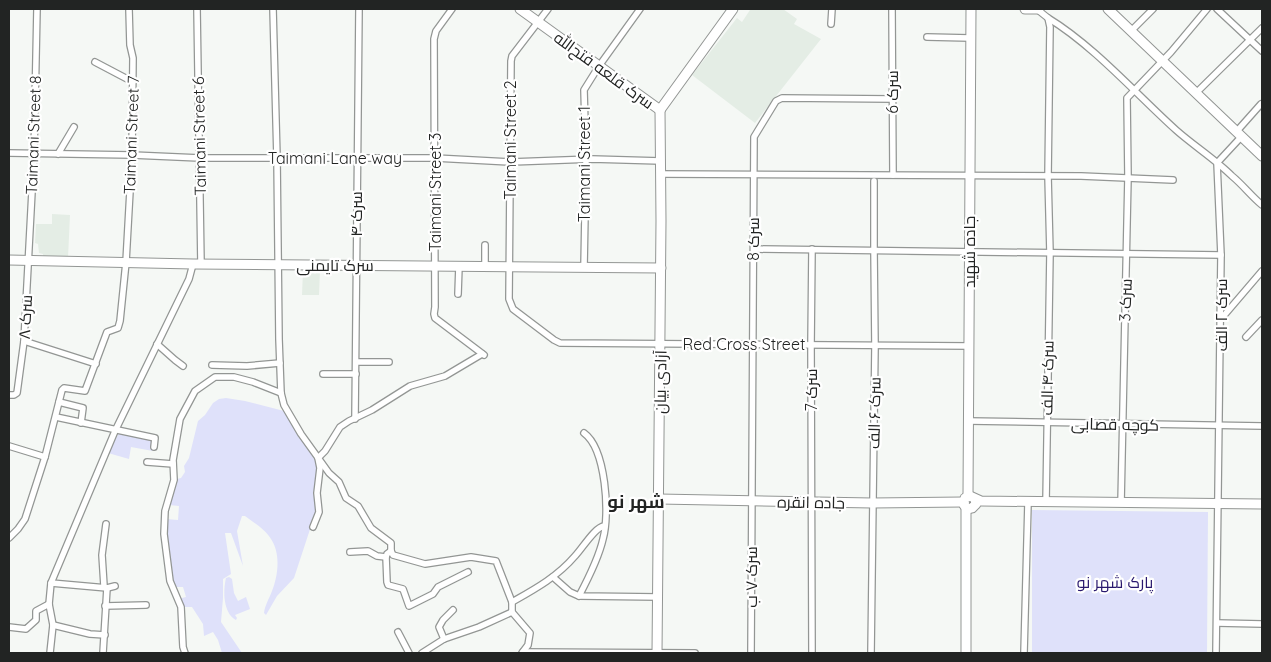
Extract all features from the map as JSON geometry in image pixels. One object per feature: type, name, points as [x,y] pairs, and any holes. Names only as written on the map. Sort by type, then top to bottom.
[{"type":"main road","name":"سرک قلعه فتح‌الله","points":[[520,9],[660,110],[733,9]]},
{"type":"main road","name":"جاده شهید","points":[[966,653],[971,9]]},
{"type":"main road","points":[[1025,9],[1039,9]]},
{"type":"main road","points":[[1108,9],[1262,156]]},
{"type":"main road","name":"آزادی بیان","points":[[657,653],[661,268],[660,110]]},
{"type":"main road","name":"سرک تایمنی","points":[[9,260],[278,265],[356,264],[661,268]]},
{"type":"main road","name":"جاده انقره","points":[[659,499],[968,504],[980,502],[1262,504]]},
{"type":"street","name":"Taimani Street 8","points":[[28,260],[34,154],[37,9]]},
{"type":"street","name":"Taimani Street 7","points":[[96,364],[107,332],[118,328],[126,262],[132,155],[133,82],[129,9]]},
{"type":"street","name":"Taimani Street 6","points":[[50,653],[53,625],[49,604],[51,583],[115,431],[197,264],[200,158],[197,9]]},
{"type":"street","points":[[273,9],[280,363],[281,393],[285,409],[329,473],[339,482],[346,498],[360,508],[371,528],[390,543],[393,555],[425,564],[471,557],[496,561],[512,602],[512,612],[530,633],[528,645],[523,652]]},
{"type":"street","name":"سرک ۴","points":[[355,419],[356,159],[359,106],[359,9]]},
{"type":"street","name":"Taimani Street 3","points":[[355,419],[410,386],[445,376],[483,355],[434,316],[434,39],[436,31],[452,9]]},
{"type":"street","name":"Taimani Street 2","points":[[509,267],[511,61],[512,56],[548,9]]},
{"type":"street","name":"Taimani Street 1","points":[[584,267],[586,160],[584,90],[640,9]]},
{"type":"street","points":[[831,24],[832,9]]},
{"type":"street","name":"سرک 6","points":[[892,9],[892,175]]},
{"type":"street","points":[[1039,9],[1114,72],[1262,205]]},
{"type":"street","points":[[1131,31],[1153,9]]},
{"type":"street","points":[[1134,91],[1208,9]]},
{"type":"street","points":[[1217,9],[1262,51]]},
{"type":"street","name":"سرک ۴ الف","points":[[1046,502],[1050,253],[1048,176],[1050,28],[1048,18]]},
{"type":"street","points":[[1196,93],[1262,28]]},
{"type":"street","points":[[927,37],[970,38]]},
{"type":"street","points":[[95,62],[133,82]]},
{"type":"street","name":"سرک 3","points":[[1121,503],[1128,177],[1127,98],[1134,91]]},
{"type":"street","name":"سرک 8","points":[[751,500],[754,137],[779,99],[892,99]]},
{"type":"street","points":[[1217,163],[1261,104]]},
{"type":"street","points":[[58,154],[74,126]]},
{"type":"street","name":"Taimani Lane way","points":[[9,153],[200,158],[435,158],[510,162],[661,161]]},
{"type":"street","name":"سرک ۲ الف","points":[[1216,653],[1221,320],[1221,255],[1217,163]]},
{"type":"street","points":[[661,174],[1048,176],[1128,177],[1173,180]]},
{"type":"street","points":[[874,181],[874,250]]},
{"type":"street","points":[[485,245],[485,266]]},
{"type":"street","points":[[754,249],[1221,255]]},
{"type":"street","name":"سرک 7","points":[[812,250],[812,501]]},
{"type":"street","name":"سرک ۶ الف","points":[[872,653],[874,250]]},
{"type":"street","name":"سرک ۸","points":[[9,394],[14,395],[17,393],[24,341],[28,260]]},
{"type":"street","points":[[458,294],[459,266]]},
{"type":"street","name":"Red Cross Street","points":[[509,267],[510,304],[513,309],[560,343],[969,346]]},
{"type":"street","points":[[1221,320],[1262,271]]},
{"type":"street","points":[[1246,337],[1262,320]]},
{"type":"street","points":[[9,538],[18,529],[24,518],[45,458],[64,388],[85,391],[96,364],[24,341]]},
{"type":"street","points":[[157,344],[183,366]]},
{"type":"street","points":[[356,362],[389,362]]},
{"type":"street","points":[[212,365],[247,366],[280,363]]},
{"type":"street","points":[[323,374],[356,374]]},
{"type":"street","points":[[185,653],[182,647],[181,607],[170,581],[164,534],[165,511],[174,480],[173,464],[180,419],[190,399],[201,386],[216,377],[234,377],[281,393]]},
{"type":"street","points":[[59,402],[83,408],[81,422]]},
{"type":"street","points":[[56,417],[155,438],[154,447]]},
{"type":"street","points":[[318,458],[325,451],[340,427],[355,419]]},
{"type":"street","name":"کوچه قصابی","points":[[969,421],[1262,426]]},
{"type":"street","points":[[580,596],[604,538],[607,506],[606,489],[598,454],[592,439],[584,433]]},
{"type":"street","points":[[9,446],[45,458]]},
{"type":"street","points":[[313,527],[318,512],[317,493],[320,468],[318,458]]},
{"type":"street","points":[[147,462],[173,464]]},
{"type":"street","name":"سرک ۷ ب","points":[[751,500],[751,653]]},
{"type":"street","points":[[812,501],[812,653]]},
{"type":"street","points":[[1024,653],[1028,503]]},
{"type":"street","points":[[103,653],[106,587],[102,555],[106,524]]},
{"type":"street","points":[[512,602],[553,577],[574,558],[598,528],[604,526]]},
{"type":"street","points":[[350,552],[368,551],[378,556],[386,557]]},
{"type":"street","points":[[391,551],[386,557],[388,584],[403,589],[409,606],[433,594],[438,587],[468,572]]},
{"type":"street","points":[[553,577],[570,592],[580,596],[658,597]]},
{"type":"street","points":[[51,583],[115,586]]},
{"type":"street","points":[[9,627],[26,629],[36,620],[36,611],[49,604]]},
{"type":"street","points":[[105,606],[146,605]]},
{"type":"street","points":[[444,639],[439,627],[453,610]]},
{"type":"street","points":[[422,653],[444,639],[479,627],[512,612]]},
{"type":"street","points":[[1216,623],[1262,624]]},
{"type":"street","points":[[53,625],[90,634],[105,635]]},
{"type":"street","points":[[398,632],[409,653]]},
{"type":"street","points":[[523,652],[695,653]]},
{"type":"shaded area","points":[[748,9],[783,9],[797,19],[794,24],[821,39],[755,123],[692,75],[737,18],[742,22],[750,10]]},
{"type":"shaded area","points":[[52,214],[70,215],[68,258],[43,256],[43,254],[39,253],[38,244],[35,243],[36,224],[52,224]]},
{"type":"shaded area","points":[[303,270],[320,271],[319,295],[302,295]]},
{"type":"green space","points":[[226,398],[284,411],[316,458],[317,508],[294,578],[277,596],[266,615],[264,613],[266,605],[277,572],[276,551],[269,535],[245,516],[242,516],[237,531],[243,566],[231,533],[225,533],[231,574],[223,579],[221,622],[242,653],[222,653],[213,632],[204,636],[203,624],[192,607],[182,607],[178,599],[186,597],[183,587],[173,587],[166,519],[178,520],[179,506],[169,505],[177,479],[181,478],[185,472],[184,466],[189,458],[198,421],[205,415],[213,403],[219,399]]},
{"type":"green space","points":[[119,433],[154,439],[153,451],[131,447],[129,459],[108,453]]},
{"type":"green space","name":"پارک شهر نو","points":[[1032,510],[1208,512],[1207,653],[1032,653]]},
{"type":"green space","points":[[226,578],[232,579],[234,593],[238,601],[246,597],[250,609],[235,615],[236,620],[226,607],[224,595]]},
{"type":"district","name":"شهر نو","points":[[636,502]]}]
